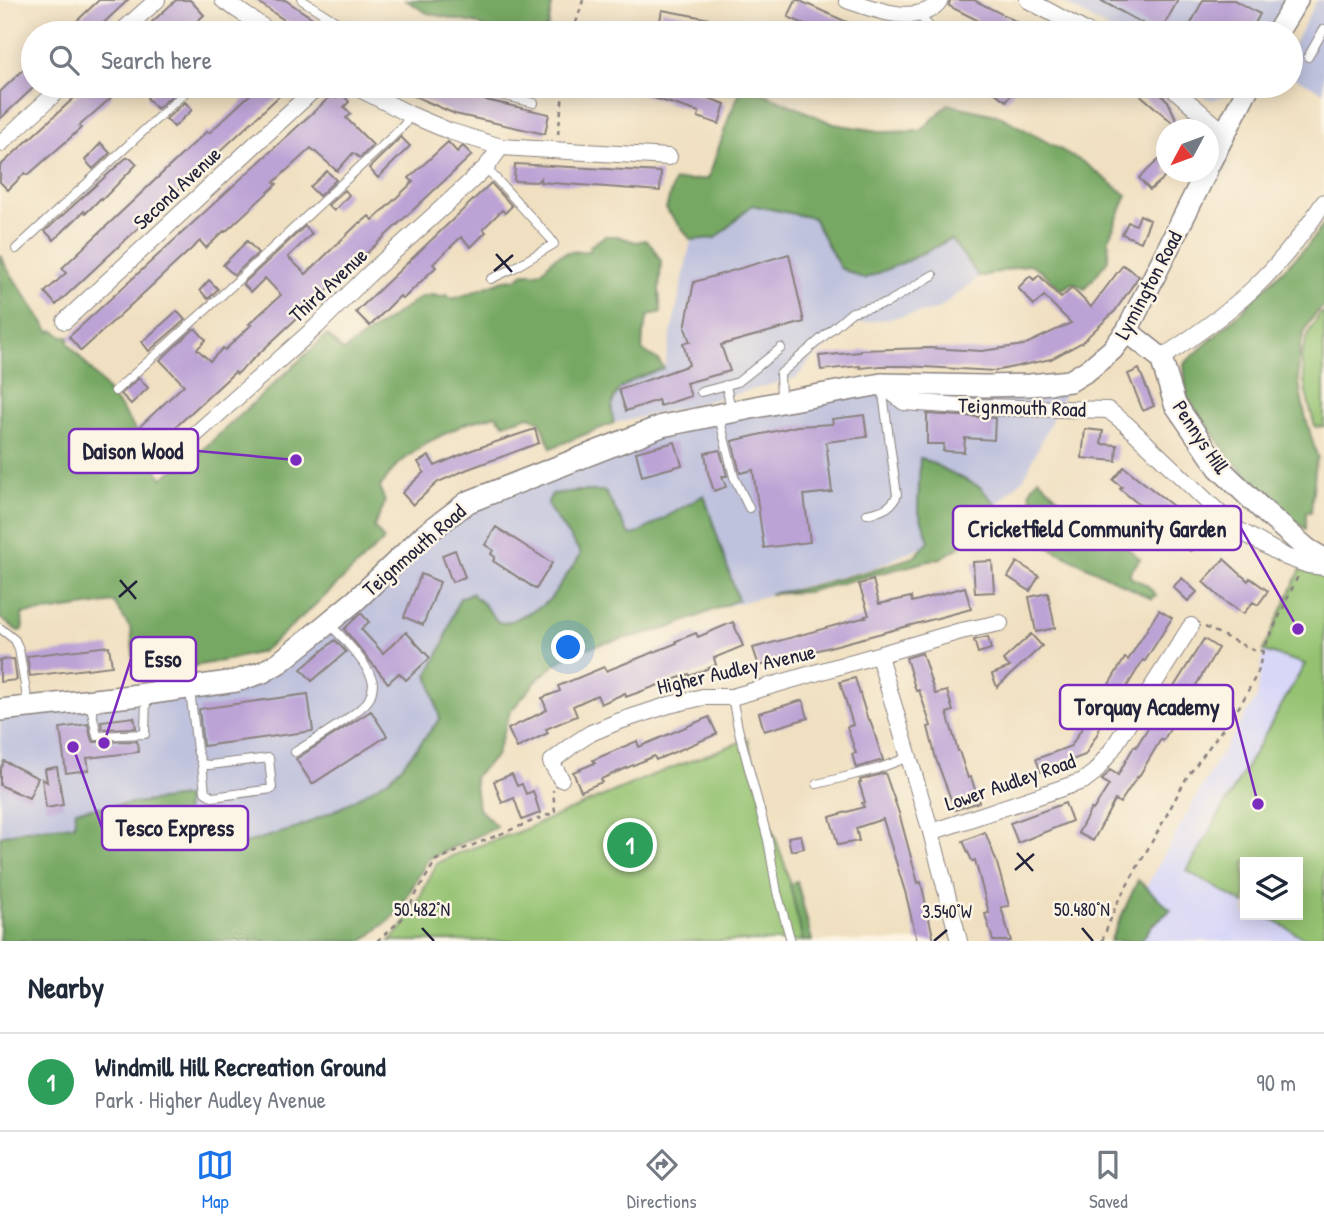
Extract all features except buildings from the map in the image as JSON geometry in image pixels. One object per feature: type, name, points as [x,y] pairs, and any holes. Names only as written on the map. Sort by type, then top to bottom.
[{"type":"street","points":[[133,21],[157,0]]},
{"type":"street","points":[[223,0],[245,21]]},
{"type":"street","points":[[846,0],[884,13],[919,15],[940,0]]},
{"type":"street","points":[[1028,0],[1067,21]]},
{"type":"street","points":[[1285,21],[1297,0]]},
{"type":"street","points":[[0,144],[50,98]]},
{"type":"street","name":"Second Avenue","points":[[65,321],[305,98]]},
{"type":"street","points":[[378,98],[449,131],[501,146],[669,157]]},
{"type":"street","points":[[1184,98],[1225,133]]},
{"type":"street","points":[[1219,145],[1243,98]]},
{"type":"street","name":"Third Avenue","points":[[179,449],[317,326],[486,166],[501,146]]},
{"type":"street","name":"Lymington Road","points":[[986,386],[1070,381],[1111,351],[1128,331],[1201,182]]},
{"type":"street","points":[[1128,331],[1161,358],[1200,332],[1260,282],[1308,226],[1324,202]]},
{"type":"street","name":"Pennys Hill","points":[[1161,358],[1175,404],[1219,468],[1265,512],[1324,559]]},
{"type":"street","name":"Teignmouth Road","points":[[881,384],[904,402],[977,407],[1108,410],[1235,528],[1286,556],[1308,565],[1324,566]]},
{"type":"street","name":"Teignmouth Road","points":[[0,710],[236,681],[263,672],[280,662],[356,600],[423,536],[468,502],[662,426],[881,384],[986,386]]},
{"type":"street","name":"Higher Audley Avenue","points":[[561,779],[551,762],[591,733],[617,722],[703,697],[732,697],[961,631],[1000,623]]},
{"type":"street","name":"Lower Audley Road","points":[[931,832],[1083,780],[1095,772],[1191,626]]},
{"type":"street","points":[[879,656],[931,832],[958,941]]},
{"type":"lane","points":[[302,0],[335,21]]},
{"type":"lane","points":[[919,15],[924,21]]},
{"type":"lane","points":[[1308,57],[1324,29]]},
{"type":"lane","points":[[16,249],[179,98]]},
{"type":"lane","points":[[514,98],[534,103]]},
{"type":"lane","points":[[115,391],[393,136],[405,124],[409,114]]},
{"type":"lane","points":[[486,166],[554,244],[491,279]]},
{"type":"lane","points":[[781,402],[780,374],[852,312],[887,303],[933,275]]},
{"type":"lane","points":[[701,392],[738,382],[781,348]]},
{"type":"lane","points":[[867,514],[889,507],[897,495],[881,384]]},
{"type":"lane","points":[[726,385],[724,413],[734,477],[749,508]]},
{"type":"lane","points":[[295,752],[369,701],[373,684],[366,668],[328,623]]},
{"type":"lane","points":[[0,628],[15,640],[19,649],[29,707]]},
{"type":"lane","points":[[190,687],[205,792],[212,797],[272,789],[269,758],[202,764]]},
{"type":"lane","points":[[90,700],[97,736],[145,734],[146,694]]},
{"type":"lane","points":[[732,697],[791,941]]},
{"type":"lane","points":[[817,783],[877,769],[909,757]]},
{"type":"path","points":[[577,21],[583,0]]},
{"type":"path","points":[[556,150],[562,98]]},
{"type":"path","points":[[1102,941],[1117,903],[1187,777],[1241,704],[1258,672],[1263,651],[1301,569]]},
{"type":"path","points":[[1191,626],[1195,623],[1254,650],[1263,651]]},
{"type":"path","points":[[377,941],[401,920],[436,860],[555,812],[553,788],[561,779]]},
{"type":"shaded area","points":[[1059,0],[1287,0],[1274,21],[1095,21]]},
{"type":"shaded area","points":[[1317,0],[1324,0],[1324,92],[1303,82],[1303,26]]},
{"type":"shaded area","points":[[752,205],[813,217],[840,268],[863,278],[907,261],[951,239],[979,277],[937,310],[857,324],[812,358],[796,378],[614,423],[610,410],[619,390],[628,382],[664,368],[691,240],[716,238]]},
{"type":"shaded area","points":[[1070,381],[1024,478],[981,520],[873,568],[677,619],[543,662],[344,813],[214,859],[0,860],[0,710],[263,672],[468,502],[662,426],[781,402]]},
{"type":"shaded area","points":[[1263,651],[1305,663],[1324,941],[1135,941],[1140,898],[1216,762],[1257,697]]},
{"type":"green space","points":[[406,0],[553,0],[549,21],[464,21],[427,13]]},
{"type":"green space","points":[[737,98],[774,98],[834,124],[885,132],[921,131],[948,104],[1000,116],[1083,162],[1127,195],[1109,238],[1108,260],[1085,289],[1073,283],[1061,290],[1042,271],[1030,264],[979,277],[951,239],[864,279],[840,268],[813,218],[752,205],[716,238],[691,240],[666,209],[674,181],[708,179]]},
{"type":"green space","points":[[1324,223],[1324,306],[1310,321],[1302,339],[1299,358],[1302,400],[1318,459],[1311,512],[1306,512],[1306,529],[1280,510],[1231,459],[1186,396],[1184,364],[1308,245]]},
{"type":"green space","points":[[605,236],[617,236],[636,242],[646,240],[661,261],[661,313],[648,316],[642,350],[658,360],[664,368],[633,380],[618,392],[613,400],[614,423],[551,448],[540,421],[529,416],[504,424],[496,415],[467,423],[426,443],[397,465],[380,487],[385,503],[374,527],[384,540],[261,652],[135,676],[131,630],[114,602],[22,614],[23,630],[18,631],[0,618],[0,254],[50,332],[53,330],[69,337],[68,343],[122,410],[162,478],[199,453],[327,335],[343,351],[421,297],[442,297],[446,294],[451,299],[504,280],[516,279],[524,273],[537,273],[555,257],[568,252],[590,251],[590,246]]},
{"type":"green space","points":[[1324,312],[1324,426],[1315,427],[1306,393],[1301,357],[1308,334]]},
{"type":"green space","points":[[920,458],[980,487],[1000,509],[994,516],[993,523],[983,530],[959,536],[961,546],[941,558],[807,592],[769,594],[799,589],[914,557],[929,541],[918,509]]},
{"type":"green space","points":[[1038,478],[1079,518],[1085,511],[1140,559],[1129,574],[1133,579],[1146,584],[1156,595],[1152,599],[1028,537],[1017,526],[1021,516],[1033,508],[1030,491]]},
{"type":"green space","points":[[577,491],[606,493],[631,535],[704,495],[738,600],[669,628],[576,651],[540,677],[510,712],[496,756],[474,777],[478,808],[497,827],[428,859],[398,913],[363,941],[0,941],[0,836],[25,830],[74,825],[76,810],[186,797],[185,820],[218,851],[294,829],[342,807],[390,778],[440,719],[428,674],[460,598],[471,593],[498,622],[505,623],[540,607],[550,599],[580,556],[580,552],[549,508],[548,502],[552,494]]},
{"type":"green space","points":[[1301,569],[1324,576],[1324,941],[1310,941],[1273,920],[1303,920],[1303,857],[1240,857],[1240,901],[1187,871],[1305,664],[1263,651]]},
{"type":"green space","points":[[748,739],[763,803],[785,865],[803,941],[390,941],[401,929],[418,901],[437,863]]},
{"type":"green space","points":[[1138,880],[1171,910],[1152,925],[1141,941],[1110,941]]},
{"type":"green space","points":[[797,881],[812,941],[803,941],[790,885]]},
{"type":"place","name":"Daison Wood","points":[[296,460]]},
{"type":"place","name":"Cricketfield Community Garden","points":[[1298,629]]},
{"type":"place","name":"Esso","points":[[104,743]]},
{"type":"place","name":"Tesco Express","points":[[73,747]]},
{"type":"place","name":"Torquay Academy","points":[[1258,804]]},
{"type":"place","name":"Windmill Hill Recreation Ground","points":[[630,845]]}]
